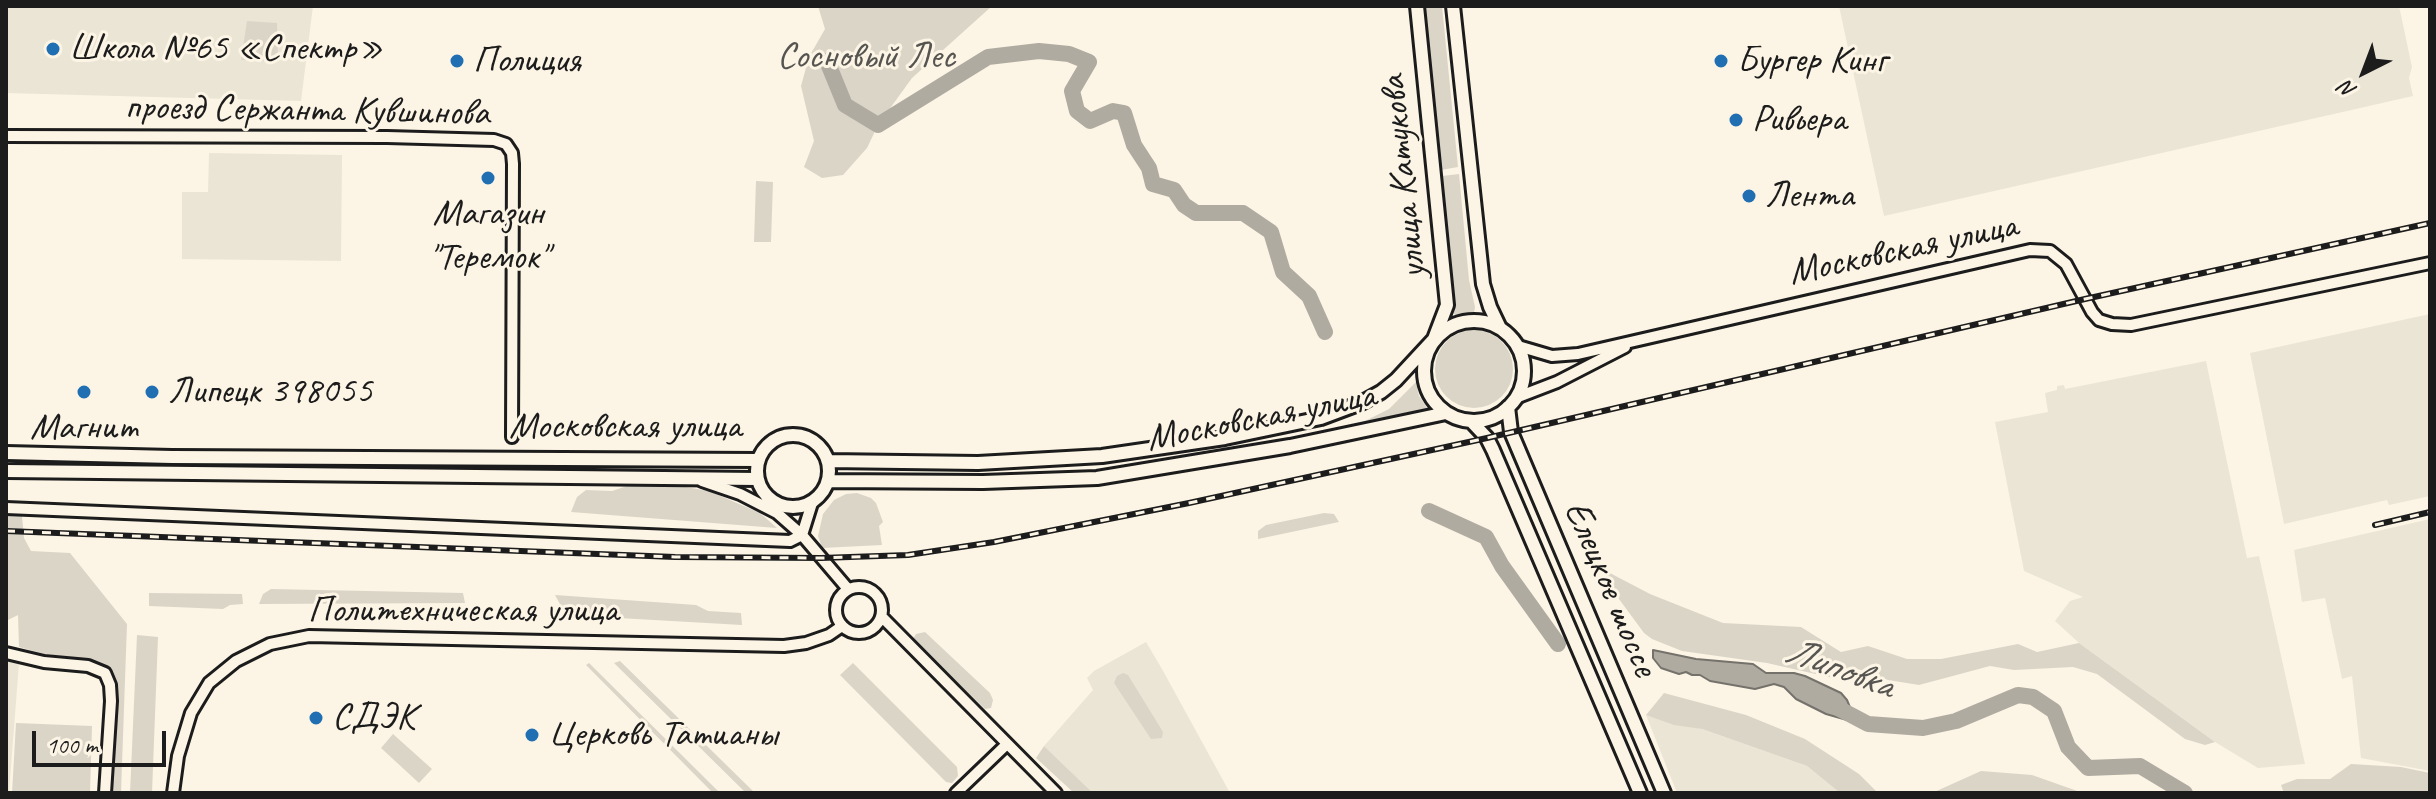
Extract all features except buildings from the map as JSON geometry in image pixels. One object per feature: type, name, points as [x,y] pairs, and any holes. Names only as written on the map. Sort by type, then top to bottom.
[{"type":"main road","name":"улица Катукова","points":[[1417,6],[1447,305],[1434,339]]},
{"type":"main road","name":"улица Катукова","points":[[1453,6],[1483,284],[1500,328]]},
{"type":"main road","points":[[1479,320],[1500,328],[1518,346],[1524,367],[1518,397],[1492,418],[1471,421],[1446,413],[1436,403],[1425,380],[1424,365],[1434,339],[1453,324],[1466,321],[1479,320]]},
{"type":"main road","name":"Московская улица","points":[[6,453],[172,457],[757,460],[771,443],[793,436],[817,445],[828,461],[1031,462],[1102,456],[1225,438],[1321,418],[1361,403],[1396,380],[1434,339]]},
{"type":"main road","name":"Елецкое шоссе","points":[[1508,407],[1511,432],[1664,793]]},
{"type":"main road","name":"Московская улица","points":[[828,481],[983,482],[1097,478],[1290,446],[1446,413]]},
{"type":"main road","name":"Елецкое шоссе","points":[[1471,421],[1493,450],[1640,793]]},
{"type":"main road","points":[[757,460],[757,479]]},
{"type":"main road","points":[[812,503],[823,492],[828,481],[828,461]]},
{"type":"main road","name":"Московская улица","points":[[6,471],[757,479],[766,496],[787,505],[812,503]]},
{"type":"street","name":"проезд Сержанта Кувшинова","points":[[6,136],[387,137],[494,140],[506,144],[512,153],[513,164],[512,437]]},
{"type":"street","name":"Московская улица","points":[[1518,346],[1552,356],[1578,354],[2030,250],[2050,251],[2066,264],[2099,320],[2131,325],[2430,263]]},
{"type":"street","name":"Московская улица","points":[[1518,397],[1557,382],[1636,342]]},
{"type":"street","points":[[688,477],[724,488],[777,513]]},
{"type":"street","points":[[766,496],[777,513],[802,535],[848,589]]},
{"type":"street","points":[[6,508],[790,541],[802,535],[812,503]]},
{"type":"street","points":[[882,617],[871,630],[855,634],[842,626],[835,610],[842,594],[848,589],[871,590],[881,602],[882,617],[1056,793]]},
{"type":"street","name":"Политехническая улица","points":[[173,793],[178,756],[191,713],[209,683],[236,661],[270,644],[309,636],[784,646],[806,643],[829,635],[842,626]]},
{"type":"street","points":[[6,653],[44,662],[88,666],[105,673],[111,701],[105,793]]},
{"type":"street","points":[[956,793],[1006,745]]},
{"type":"shaded area","points":[[6,6],[313,6],[301,101],[6,93]]},
{"type":"shaded area","points":[[1839,6],[2399,6],[2412,67],[2409,78],[2413,96],[1884,216]]},
{"type":"shaded area","points":[[209,153],[342,155],[341,261],[182,259],[182,192],[208,192]]},
{"type":"shaded area","points":[[2430,314],[2430,496],[2389,505],[2387,500],[2284,524],[2250,353]]},
{"type":"shaded area","points":[[2206,361],[2247,558],[2259,556],[2305,764],[2258,768],[2215,742],[2079,643],[2055,621],[2070,601],[2083,597],[2024,571],[1995,422],[2048,412],[2045,393],[2057,390],[2057,386],[2064,385],[2065,389]]},
{"type":"shaded area","points":[[2430,519],[2430,771],[2361,758],[2352,676],[2342,679],[2325,598],[2302,602],[2294,550]]},
{"type":"shaded area","points":[[1146,642],[1230,793],[1093,793],[1044,746],[1093,690],[1087,678]]},
{"type":"shaded area","points":[[1653,650],[1696,659],[1753,664],[1766,673],[1805,676],[1841,693],[1854,717],[1847,720],[1826,714],[1774,684],[1755,689],[1661,668],[1653,658]]},
{"type":"shaded area","points":[[6,659],[19,663],[9,793],[6,793]]},
{"type":"shaded area","points":[[1646,715],[1702,729],[1807,766],[1840,793],[1677,793]]},
{"type":"green space","name":"Сосновый Лес","points":[[818,6],[992,6],[912,78],[878,125],[867,148],[843,175],[822,178],[804,167],[814,141],[801,86],[809,57],[825,29]]},
{"type":"green space","points":[[1425,6],[1442,6],[1458,167],[1441,170]]},
{"type":"green space","points":[[247,21],[277,23],[278,62],[241,60]]},
{"type":"green space","points":[[1459,174],[1469,280],[1475,307],[1474,313],[1455,315],[1452,311],[1453,291],[1442,176]]},
{"type":"green space","points":[[756,181],[773,182],[771,242],[754,242]]},
{"type":"green space","points":[[1474,330],[1489,333],[1502,341],[1510,354],[1513,369],[1510,384],[1502,397],[1489,405],[1474,408],[1459,405],[1446,397],[1438,384],[1435,369],[1438,354],[1446,341],[1459,333]]},
{"type":"green space","points":[[1416,382],[1419,396],[1428,409],[1355,426],[1389,409]]},
{"type":"green space","points":[[633,484],[709,491],[760,513],[777,528],[571,512],[577,497],[586,490],[612,491]]},
{"type":"green space","points":[[857,493],[876,503],[883,522],[879,526],[882,545],[822,548],[818,536],[823,514],[834,500]]},
{"type":"green space","points":[[1324,513],[1334,514],[1339,522],[1258,539],[1258,531],[1266,525]]},
{"type":"green space","points":[[6,515],[22,516],[24,538],[31,551],[70,553],[127,624],[121,793],[109,793],[112,672],[89,659],[44,654],[19,647],[18,615],[6,621]]},
{"type":"green space","points":[[1608,572],[1650,594],[1723,623],[1801,627],[1841,652],[1868,646],[1907,659],[1941,659],[2018,644],[2037,652],[2079,643],[2215,742],[2205,745],[2185,739],[2097,674],[2073,667],[2014,670],[1990,666],[1919,685],[1888,680],[1852,667],[1833,678],[1767,663],[1682,651],[1644,633],[1605,580]]},
{"type":"green space","points":[[271,589],[463,593],[465,603],[259,604],[263,594]]},
{"type":"green space","points":[[149,593],[242,594],[243,604],[223,609],[149,606]]},
{"type":"green space","points":[[555,595],[696,605],[708,611],[741,613],[742,625],[566,615]]},
{"type":"green space","points":[[925,632],[990,693],[993,700],[991,708],[985,709],[913,639],[916,634]]},
{"type":"green space","points":[[137,635],[158,637],[152,793],[130,793]]},
{"type":"green space","points":[[620,661],[755,793],[746,793],[614,663]]},
{"type":"green space","points":[[589,663],[720,793],[713,793],[586,665]]},
{"type":"green space","points":[[853,663],[957,767],[958,776],[952,783],[946,782],[840,675]]},
{"type":"green space","points":[[1123,673],[1128,675],[1163,732],[1162,738],[1151,739],[1114,683],[1117,676]]},
{"type":"green space","points":[[1664,693],[1746,715],[1805,739],[1859,774],[1878,793],[1840,793],[1807,766],[1702,729],[1674,725],[1646,715]]},
{"type":"green space","points":[[16,723],[92,726],[90,793],[12,793]]},
{"type":"green space","points":[[393,734],[432,769],[419,783],[381,748]]},
{"type":"green space","points":[[1044,746],[1093,793],[1074,793],[1036,758]]},
{"type":"green space","points":[[2351,764],[2401,767],[2430,773],[2430,793],[2284,793],[2281,785],[2297,779],[2330,779]]},
{"type":"green space","points":[[1981,771],[2032,775],[2083,793],[1932,793]]},
{"type":"waterway","name":"Липовка","points":[[827,61],[845,105],[878,125],[988,57],[1039,51],[1069,54],[1089,62],[1072,91],[1077,111],[1090,121],[1113,111],[1124,113],[1134,145],[1149,168],[1153,184],[1174,190],[1184,205],[1196,213],[1243,213],[1271,232],[1283,272],[1309,296],[1325,332]]},
{"type":"waterway","name":"Липовка","points":[[1429,511],[1486,537],[1502,566],[1558,644]]},
{"type":"waterway","name":"Липовка","points":[[1834,706],[1868,724],[1923,728],[1956,721],[2018,695],[2033,697],[2054,711],[2068,747],[2088,768],[2140,766],[2185,793]]},
{"type":"railway","points":[[6,531],[675,557],[908,555],[994,542],[1189,503],[1487,438],[2085,299],[2430,223]]},
{"type":"railway","points":[[2375,525],[2430,512]]},
{"type":"place","name":"Школа №65 «Спектр»","points":[[53,49]]},
{"type":"place","name":"Полиция","points":[[457,61]]},
{"type":"place","name":"Бургер Кинг","points":[[1721,61]]},
{"type":"place","name":"Ривьера","points":[[1736,120]]},
{"type":"place","name":"Магазин \"Теремок\"","points":[[488,178]]},
{"type":"place","name":"Лента","points":[[1749,196]]},
{"type":"place","name":"Магнит","points":[[84,392]]},
{"type":"place","name":"Липецк 398055","points":[[152,392]]},
{"type":"place","name":"СДЭК","points":[[316,718]]},
{"type":"place","name":"Церковь Татианы","points":[[532,735]]}]
